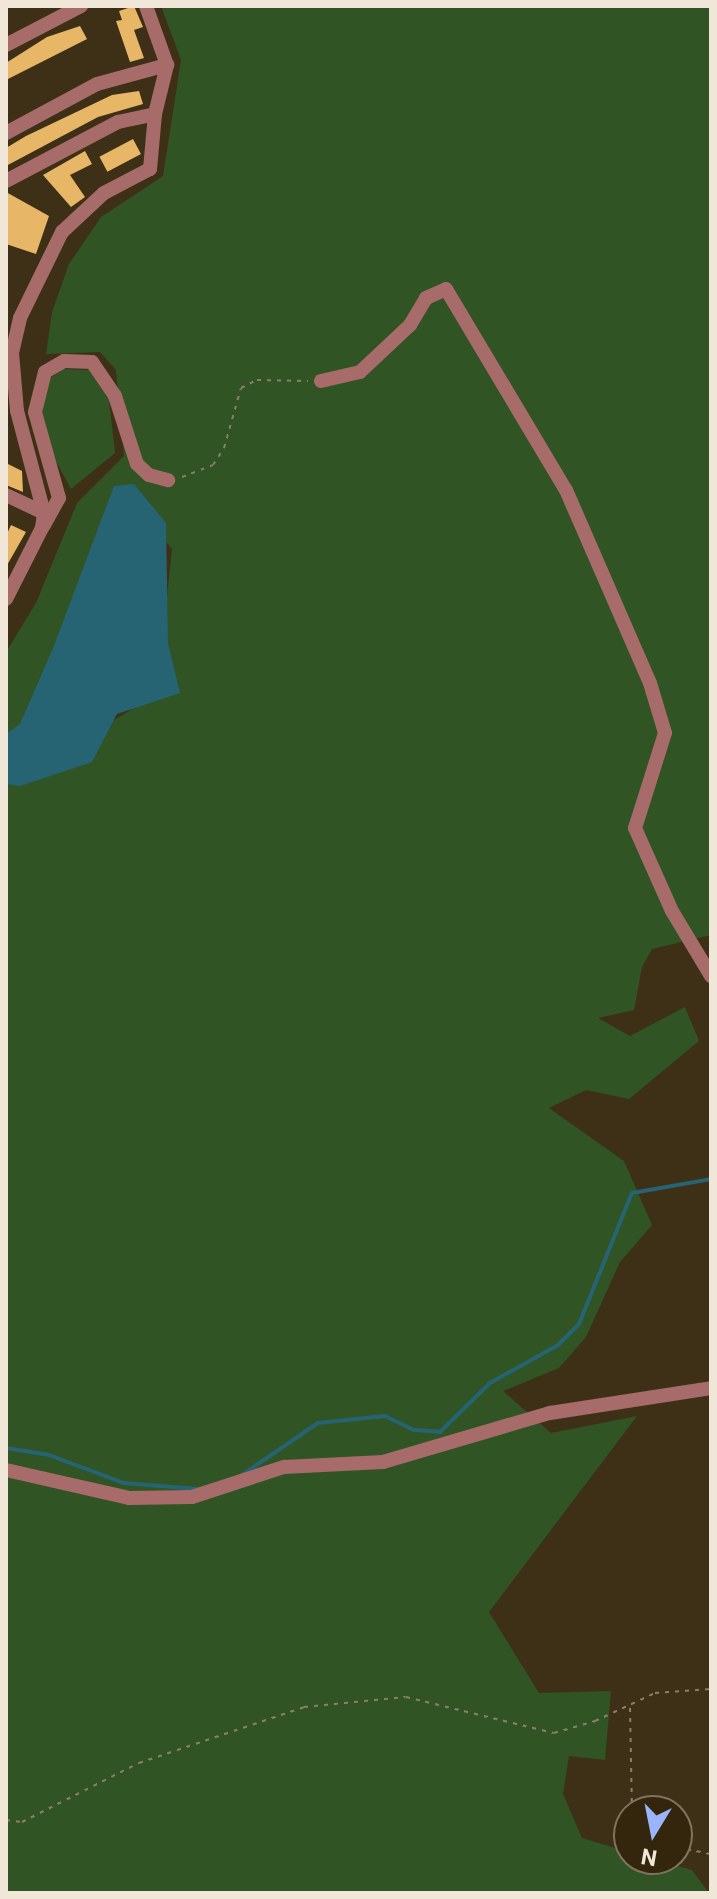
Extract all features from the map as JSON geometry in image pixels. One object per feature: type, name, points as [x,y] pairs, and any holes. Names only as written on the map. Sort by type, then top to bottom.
[{"type":"street","points":[[6,45],[81,6]]},
{"type":"street","points":[[42,528],[44,513],[12,408],[12,353],[20,318],[46,257],[62,232],[104,193],[150,169],[155,114],[167,65],[146,6]]},
{"type":"street","points":[[6,133],[97,84],[167,65]]},
{"type":"street","points":[[6,181],[118,122],[155,114]]},
{"type":"street","points":[[321,381],[360,372],[410,325],[426,298],[446,289],[566,490],[650,683],[665,733],[635,828],[672,911],[711,976]]},
{"type":"street","points":[[8,589],[59,498],[35,412],[45,372],[64,361],[92,362],[115,396],[137,464],[149,475],[168,480]]},
{"type":"street","points":[[6,495],[44,513]]},
{"type":"street","points":[[6,1470],[129,1498],[192,1497],[284,1467],[383,1462],[550,1413],[711,1388]]},
{"type":"path","points":[[168,480],[198,474],[213,465],[224,448],[241,388],[257,380],[321,381]]},
{"type":"path","points":[[6,1820],[22,1822],[139,1763],[304,1707],[406,1697],[554,1733],[630,1706],[655,1693],[711,1689]]},
{"type":"path","points":[[630,1706],[632,1795]]},
{"type":"green space","points":[[161,6],[711,6],[711,935],[652,949],[642,967],[634,1010],[598,1018],[630,1036],[685,1007],[699,1041],[629,1099],[586,1090],[549,1108],[624,1161],[652,1225],[620,1262],[586,1337],[559,1368],[503,1391],[551,1433],[637,1416],[489,1612],[539,1693],[611,1691],[605,1760],[569,1756],[563,1794],[582,1838],[613,1847],[613,1875],[693,1875],[693,1871],[709,1893],[6,1893],[6,652],[36,603],[77,503],[124,456],[116,370],[100,352],[46,354],[52,312],[69,264],[101,217],[163,176],[181,60]],"holes":[[[123,492],[172,549],[157,694],[78,742]]]},
{"type":"green space","points":[[63,369],[89,370],[109,400],[115,453],[71,489],[51,452],[41,417],[49,379]]},
{"type":"water","points":[[134,484],[166,523],[168,643],[180,693],[117,714],[92,762],[20,786],[6,784],[6,734],[20,724],[53,648],[114,486]]},
{"type":"building","points":[[134,6],[143,27],[134,30],[144,58],[130,62],[116,21],[122,20],[119,11]]},
{"type":"building","points":[[80,26],[87,39],[6,80],[6,63],[47,37]]},
{"type":"building","points":[[139,91],[143,104],[98,117],[6,166],[6,148],[26,136],[112,95]]},
{"type":"building","points":[[133,139],[141,154],[107,172],[99,157]]},
{"type":"building","points":[[85,151],[92,164],[70,175],[85,197],[71,207],[43,175]]},
{"type":"building","points":[[6,192],[49,216],[36,254],[6,244]]},
{"type":"building","points":[[6,463],[22,471],[23,492],[6,485]]},
{"type":"building","points":[[11,525],[26,532],[6,567],[6,536]]},
{"type":"waterway","points":[[242,1475],[318,1423],[385,1416],[414,1430],[440,1432],[490,1383],[558,1345],[579,1324],[632,1193],[711,1179]]},
{"type":"waterway","points":[[6,1448],[49,1455],[124,1483],[198,1489]]}]
